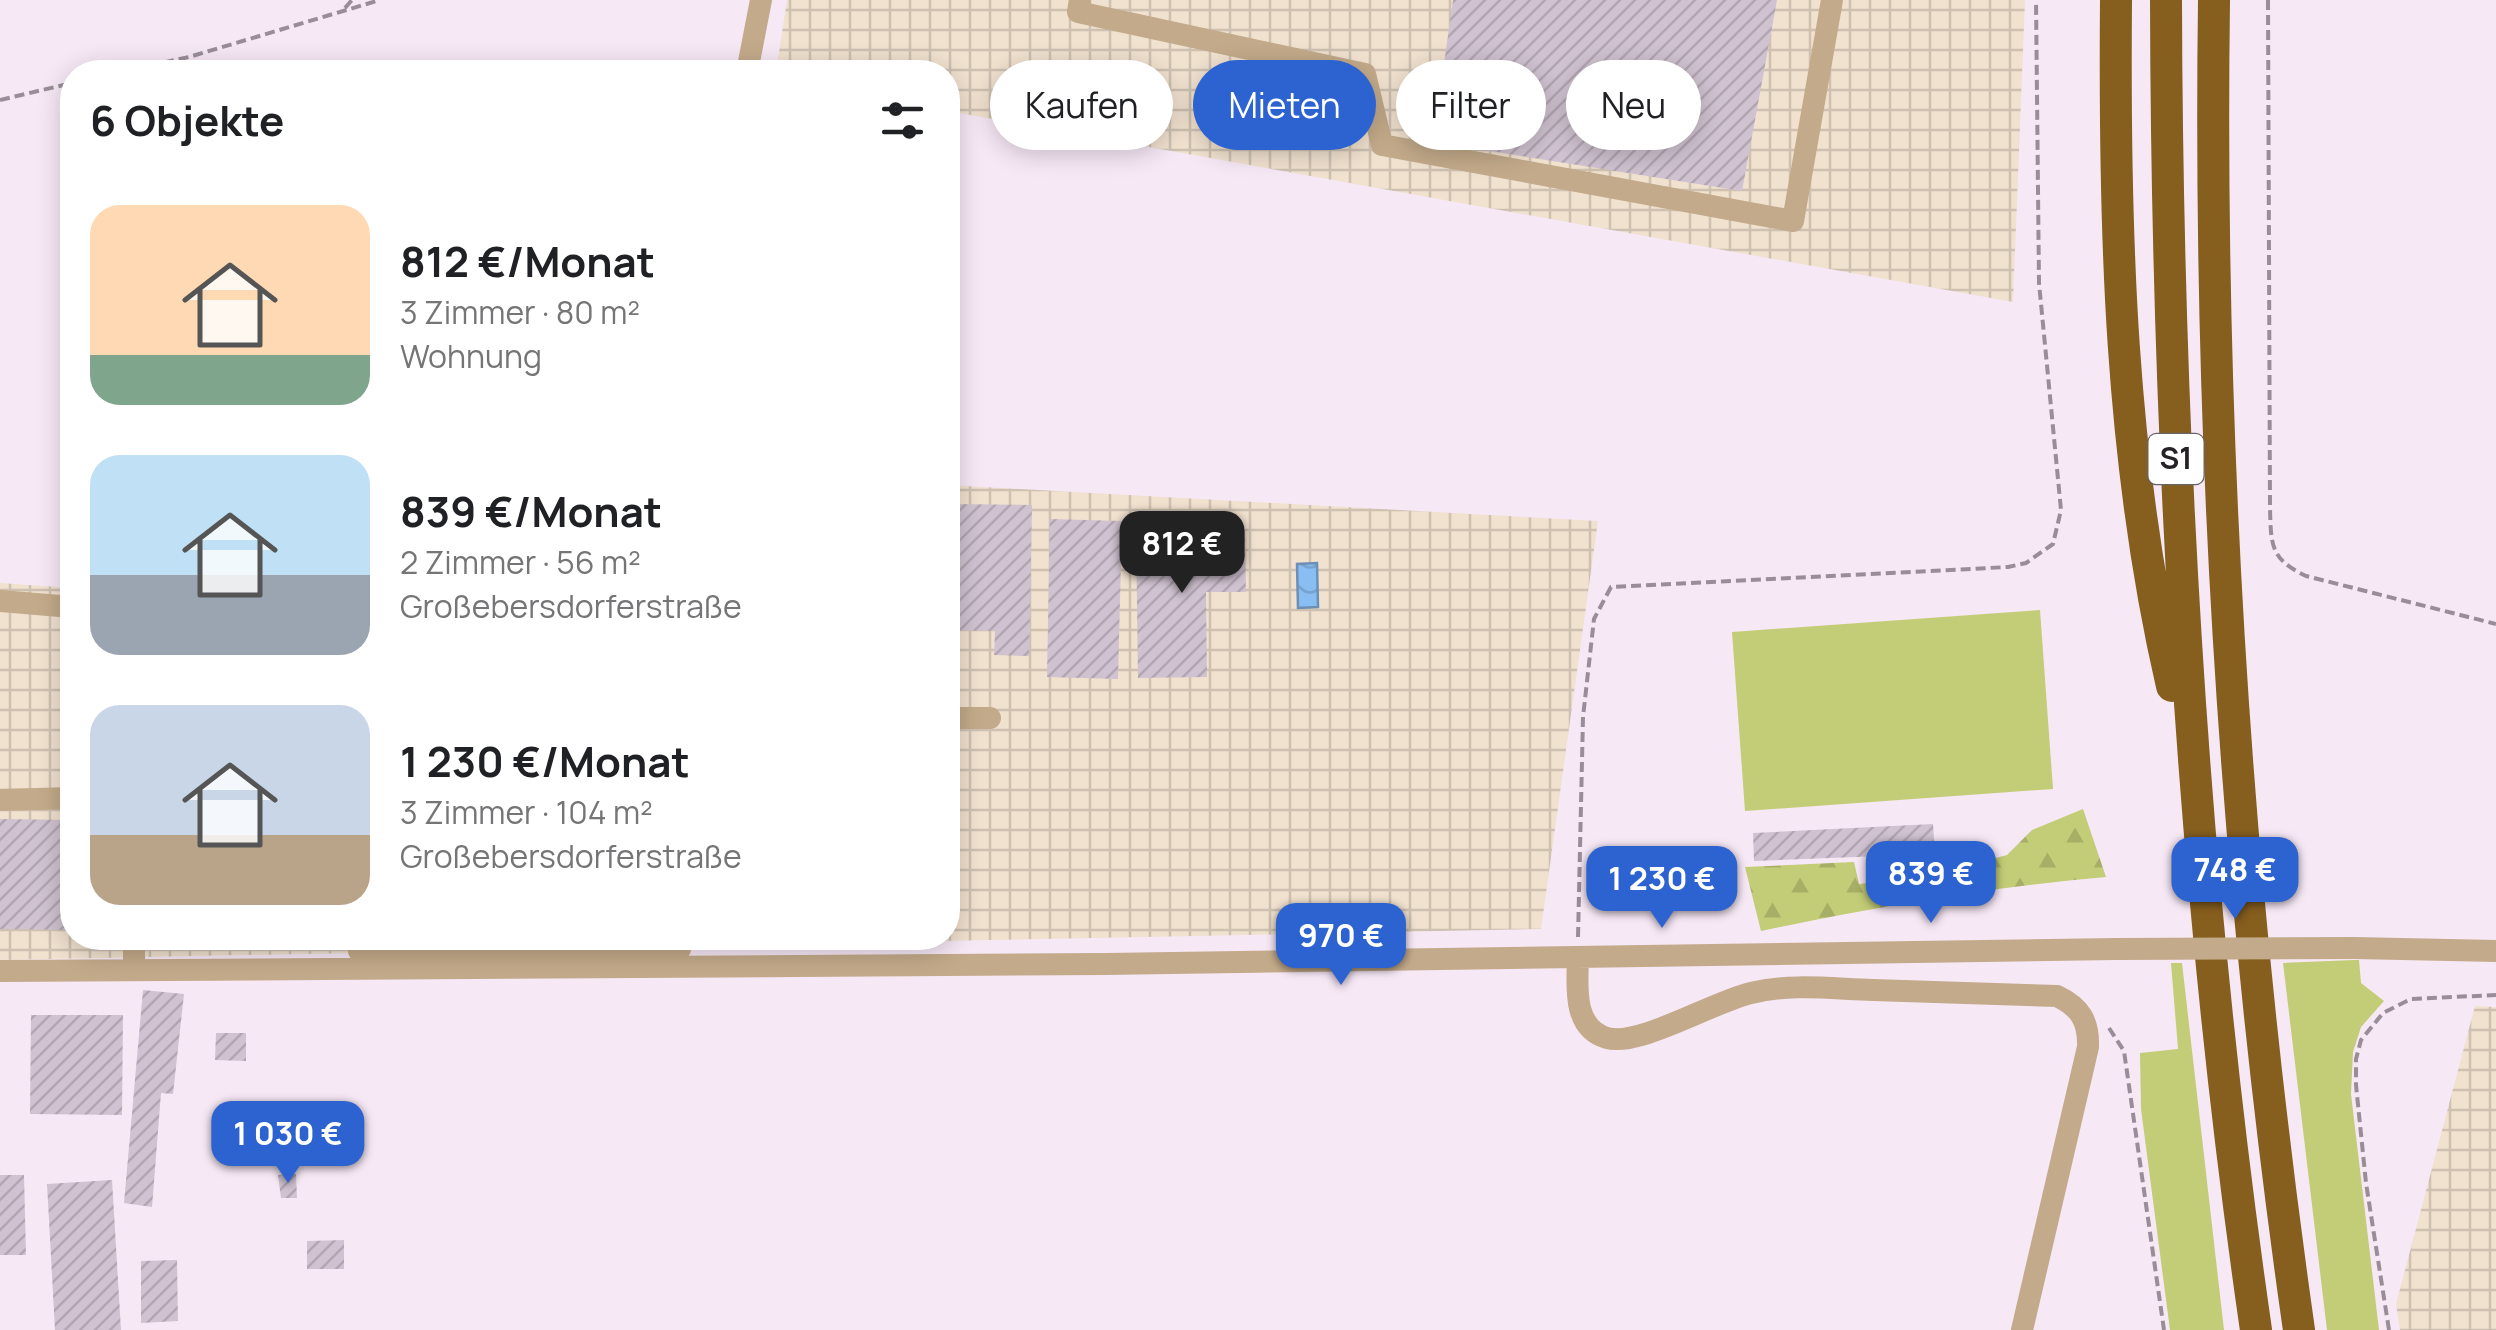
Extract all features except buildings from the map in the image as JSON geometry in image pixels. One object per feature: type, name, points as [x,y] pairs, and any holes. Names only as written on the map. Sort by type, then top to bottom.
[{"type":"highway","points":[[2116,0],[2116,200],[2133,457],[2156,618],[2197,794]]},
{"type":"highway","name":"S1","points":[[2166,0],[2179,541],[2197,794],[2232,1152],[2256,1330]]},
{"type":"highway","name":"S1","points":[[2215,4],[2216,349],[2234,711],[2258,988],[2300,1330]]},
{"type":"street","points":[[749,60],[761,0]]},
{"type":"street","points":[[1080,0],[1078,12],[1365,74],[1382,145],[1793,221],[1832,0]]},
{"type":"street","points":[[0,601],[60,606]]},
{"type":"street","points":[[960,718],[990,718]]},
{"type":"street","points":[[0,800],[60,798]]},
{"type":"street","points":[[0,971],[134,970],[359,952],[680,951],[1104,964],[2116,949],[2496,951]]},
{"type":"street","points":[[134,950],[134,970]]},
{"type":"street","points":[[1578,959],[1580,1011],[1586,1024],[1609,1039],[1624,1040],[1728,1000],[1788,987],[2056,996],[2078,1008],[2085,1020],[2088,1048],[2022,1330]]},
{"type":"path","points":[[342,12],[352,0]]},
{"type":"path","points":[[175,60],[380,0]]},
{"type":"path","points":[[1578,959],[1584,717],[1594,618],[1611,588],[2008,567],[2026,563],[2053,544],[2062,510],[2039,283],[2036,0]]},
{"type":"path","points":[[2268,0],[2270,508],[2274,553],[2287,567],[2306,576],[2496,624]]},
{"type":"path","points":[[0,100],[60,86]]},
{"type":"path","points":[[2389,1330],[2366,1183],[2356,1085],[2356,1059],[2362,1040],[2383,1013],[2410,999],[2496,995]]},
{"type":"path","points":[[2085,1020],[2108,1026],[2124,1051],[2164,1330]]},
{"type":"shaded area","points":[[787,0],[2025,0],[2013,302],[1165,150],[1173,150],[1173,60],[990,60],[990,119],[960,113],[960,60],[778,60]]},
{"type":"shaded area","points":[[960,486],[1598,521],[1541,929],[960,941]]},
{"type":"shaded area","points":[[0,583],[60,587],[60,950],[497,950],[0,960]]},
{"type":"shaded area","points":[[2475,1006],[2496,1007],[2496,1330],[2400,1330],[2396,1304]]},
{"type":"green space","points":[[2040,610],[2053,789],[1745,811],[1732,632]]},
{"type":"green space","points":[[2083,809],[2106,877],[1933,899],[1761,931],[1745,867],[1854,862],[1859,884],[1924,877],[2007,855],[2032,830]]},
{"type":"green space","points":[[2359,960],[2361,983],[2384,1001],[2361,1027],[2353,1052],[2351,1094],[2379,1330],[2327,1330],[2283,963]]},
{"type":"green space","points":[[2171,963],[2182,963],[2224,1330],[2170,1330],[2141,1109],[2140,1053],[2178,1049]]},
{"type":"water","points":[[1317,563],[1318,607],[1298,608],[1297,564]]}]
